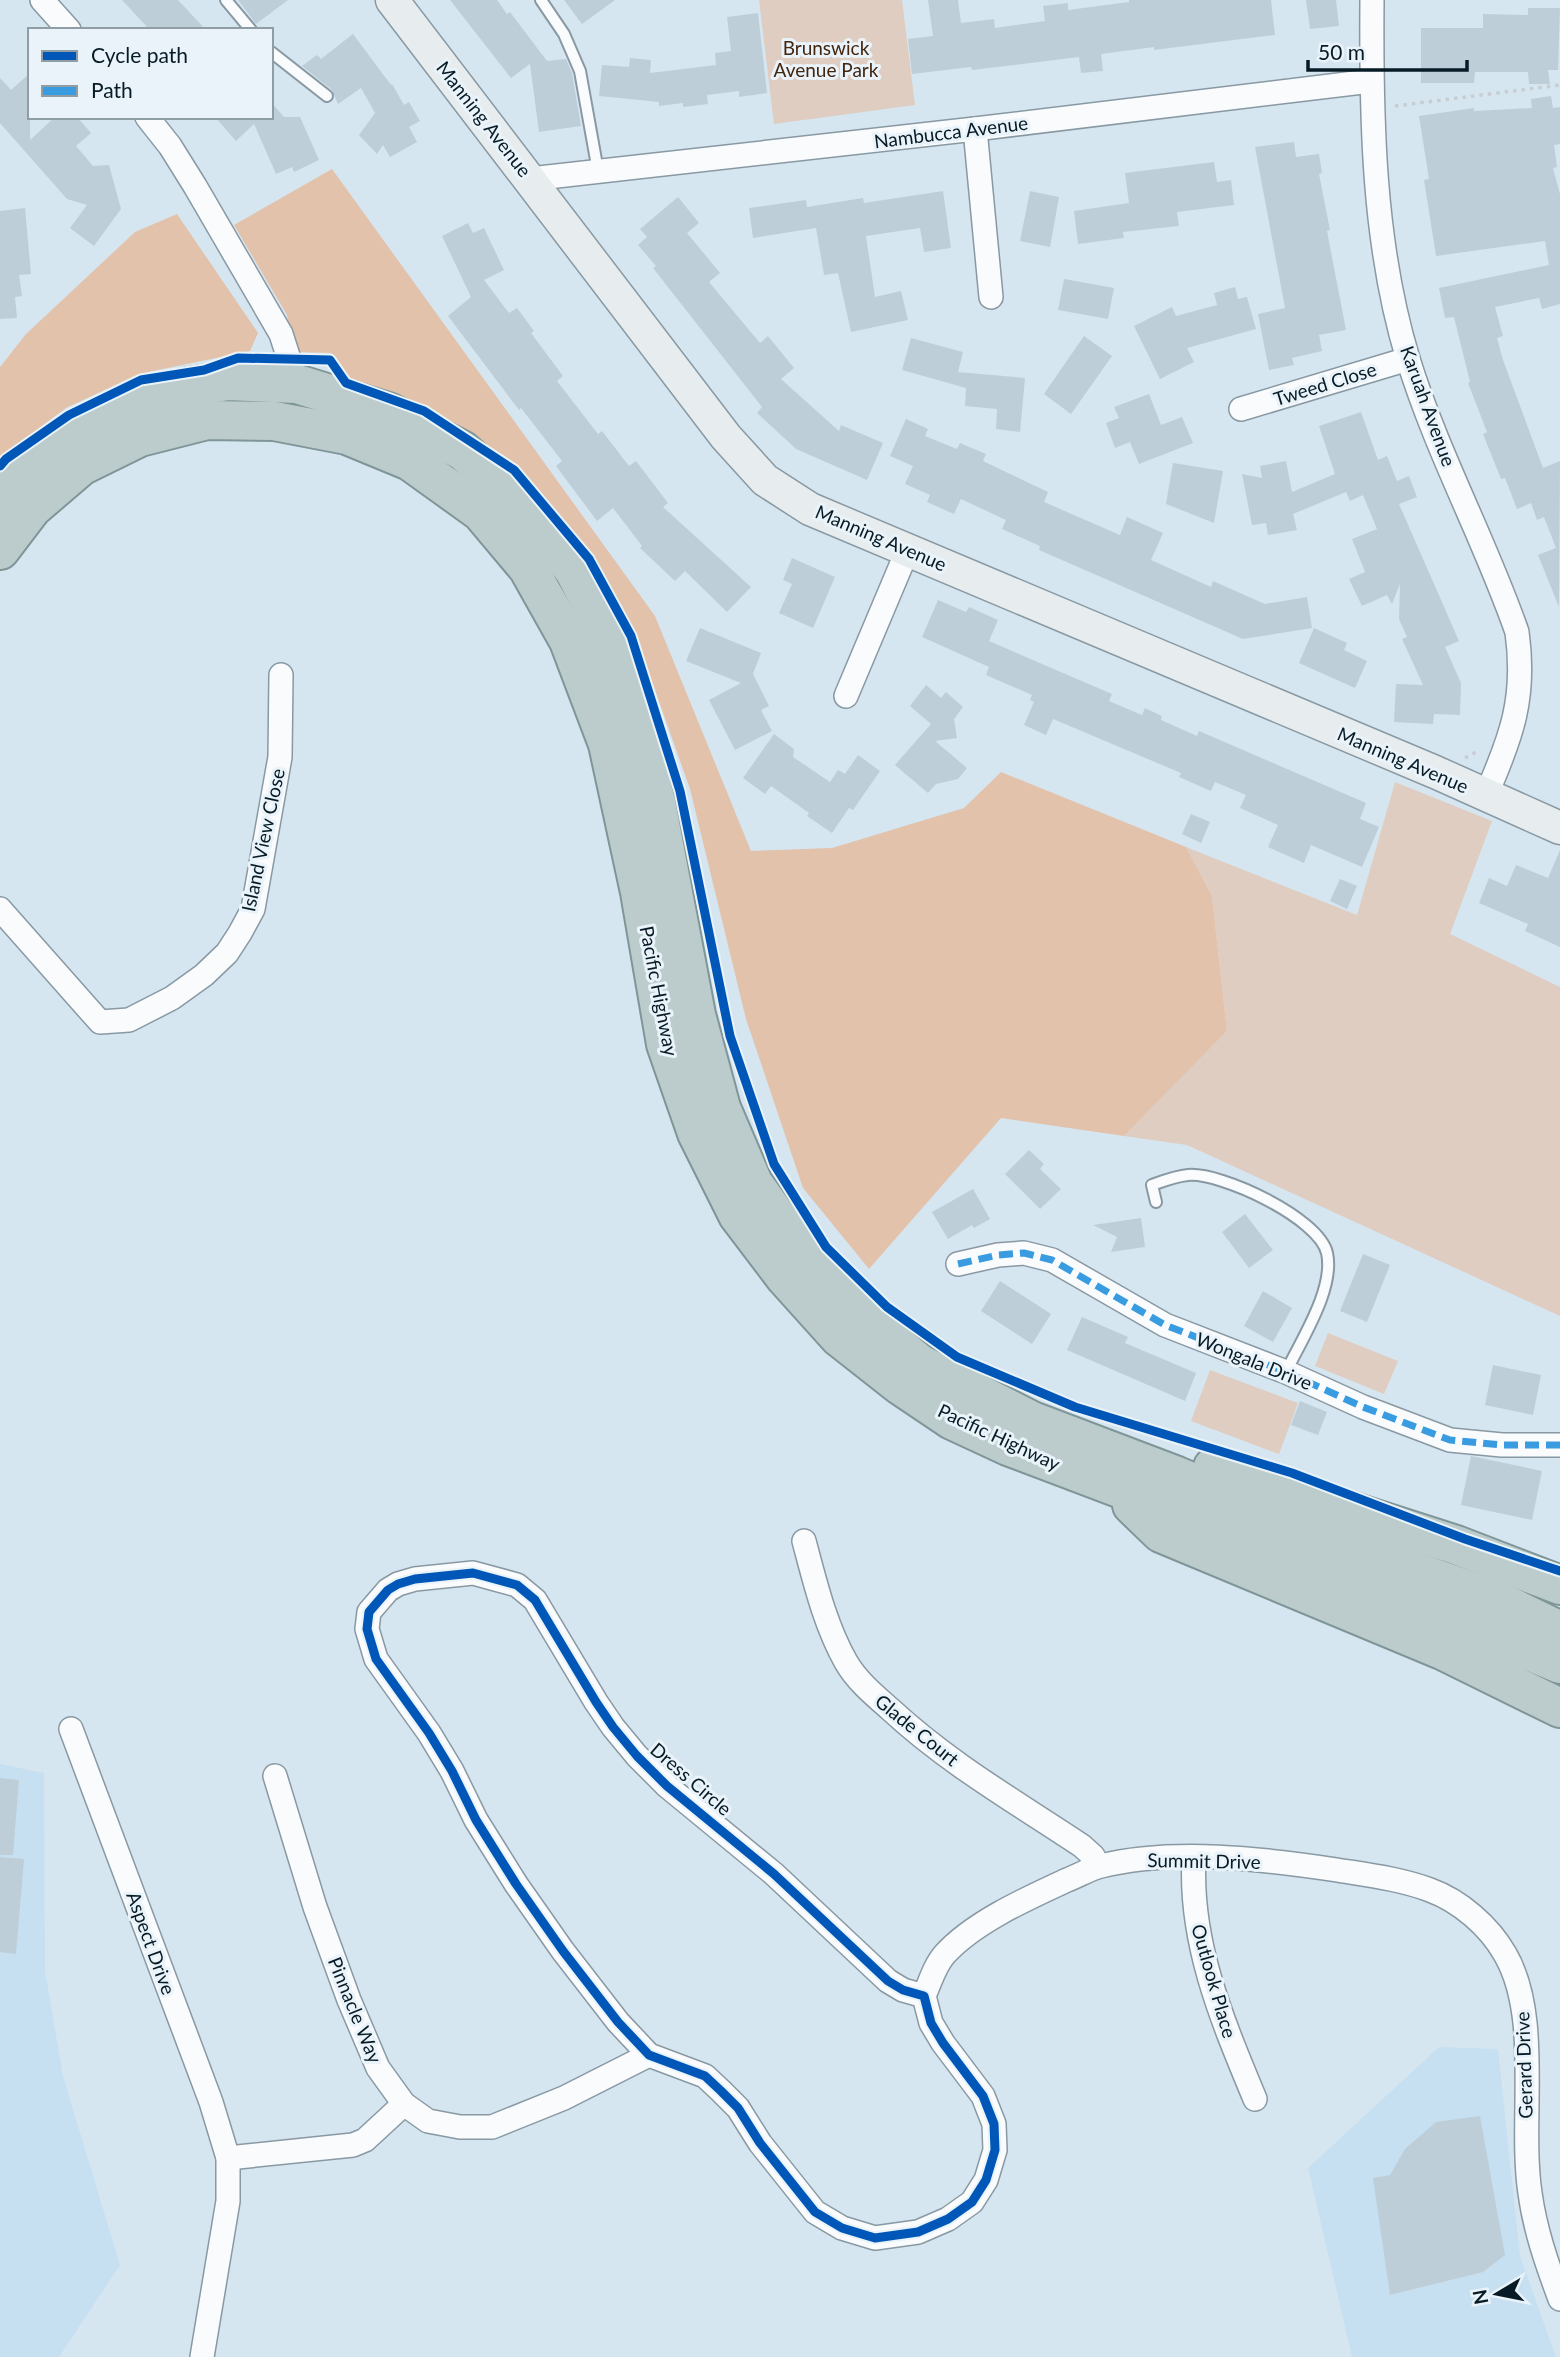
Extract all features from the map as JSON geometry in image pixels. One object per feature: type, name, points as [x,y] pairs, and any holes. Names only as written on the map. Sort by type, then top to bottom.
[{"type":"highway","name":"Pacific Highway","points":[[0,500],[19,477],[74,432],[150,396],[228,381],[297,384],[388,412],[463,451],[525,507],[574,570],[601,624],[634,716],[656,802],[696,1015],[721,1108],[753,1183],[825,1279],[861,1315],[920,1364],[1032,1421],[1177,1476],[1339,1544],[1501,1602],[1560,1631]]},
{"type":"highway","name":"Pacific Highway","points":[[0,550],[32,508],[81,466],[140,437],[207,420],[274,421],[347,435],[410,461],[481,512],[527,568],[569,641],[608,744],[640,892],[666,1044],[697,1133],[738,1216],[785,1277],[839,1336],[900,1385],[952,1420],[1008,1446],[1341,1572],[1560,1664]]},
{"type":"highway","points":[[1177,1476],[1215,1466],[1456,1545],[1560,1585]]},
{"type":"highway","points":[[1116,1488],[1161,1533],[1442,1650],[1560,1708]]},
{"type":"street","points":[[43,0],[67,28]]},
{"type":"street","name":"Manning Avenue","points":[[392,0],[726,437],[765,480],[810,509],[1560,828]]},
{"type":"street","name":"Karuah Avenue","points":[[1372,0],[1374,150],[1385,247],[1408,359],[1444,455],[1517,632],[1521,663],[1515,717],[1506,750],[1486,795]]},
{"type":"street","name":"Nambucca Avenue","points":[[530,179],[1371,81]]},
{"type":"street","points":[[148,119],[183,166],[281,334],[297,384]]},
{"type":"street","points":[[975,129],[991,297]]},
{"type":"street","name":"Tweed Close","points":[[1241,409],[1408,359]]},
{"type":"street","points":[[846,696],[908,550]]},
{"type":"street","name":"Island View Close","points":[[0,909],[100,1022],[129,1020],[172,998],[204,975],[227,953],[253,909],[280,757],[281,675]]},
{"type":"street","name":"Wongala Drive","points":[[958,1264],[998,1255],[1024,1253],[1052,1260],[1165,1325],[1450,1440],[1502,1445],[1560,1445]]},
{"type":"street","name":"Glade Court","points":[[804,1541],[831,1627],[846,1662],[862,1684],[915,1732],[979,1780],[1082,1846],[1093,1856],[1098,1866]]},
{"type":"street","name":"Dress Circle","points":[[473,1573],[517,1585],[535,1600],[613,1727],[660,1778],[774,1874],[888,1980],[903,1990],[923,1996],[943,2043],[983,2095],[994,2124],[995,2150],[986,2180],[972,2202],[948,2219],[918,2232],[875,2238],[842,2228],[815,2212],[760,2143],[738,2108],[705,2076],[649,2055],[610,2011],[523,1895],[476,1819],[429,1733],[376,1659],[367,1629],[369,1612],[388,1590],[398,1584],[415,1579],[473,1573]]},
{"type":"street","name":"Aspect Drive","points":[[71,1729],[211,2102],[228,2158],[228,2201],[202,2357]]},
{"type":"street","name":"Pinnacle Way","points":[[275,1776],[315,1907],[349,2000],[378,2068],[404,2104],[428,2121],[460,2127],[492,2127],[564,2098],[649,2055]]},
{"type":"street","name":"Summit Drive","points":[[923,1996],[946,1954],[985,1922],[1098,1866],[1134,1860],[1194,1858],[1309,1866],[1406,1882]]},
{"type":"street","name":"Outlook Place","points":[[1194,1858],[1192,1884],[1195,1915],[1204,1958],[1223,2018],[1255,2099]]},
{"type":"street","name":"Gerard Drive","points":[[1406,1882],[1431,1890],[1457,1903],[1480,1922],[1504,1952],[1514,1972],[1522,2000],[1525,2025],[1526,2139],[1530,2192],[1540,2242],[1560,2299]]},
{"type":"street","points":[[228,2158],[353,2145],[365,2140],[404,2104]]},
{"type":"lane","points":[[226,0],[249,28]]},
{"type":"lane","points":[[541,0],[564,34],[580,71],[598,172]]},
{"type":"lane","points":[[273,54],[327,96]]},
{"type":"lane","points":[[1156,1202],[1152,1185],[1189,1174],[1234,1183],[1275,1204],[1316,1232],[1326,1252],[1326,1287],[1286,1372]]},
{"type":"path","points":[[1383,107],[1560,85]]},
{"type":"path","points":[[1458,761],[1480,750],[1486,752]]},
{"type":"shaded area","points":[[332,169],[655,616],[751,851],[832,848],[964,808],[1001,772],[1186,847],[1212,896],[1227,1031],[1124,1136],[1001,1118],[869,1269],[803,1188],[746,1019],[690,789],[634,631],[591,554],[513,462],[424,407],[348,377],[331,353],[294,352],[287,315],[234,225]]},
{"type":"shaded area","points":[[177,214],[258,333],[250,351],[139,374],[66,408],[0,457],[0,367],[26,334],[135,232]]},
{"type":"shaded area","points":[[0,1764],[44,1773],[45,1971],[63,2076],[120,2265],[59,2357],[0,2357]]},
{"type":"shaded area","points":[[1439,2047],[1498,2049],[1520,2256],[1556,2357],[1352,2357],[1308,2168]]},
{"type":"green space","name":"Brunswick Avenue Park","points":[[759,0],[902,0],[915,105],[774,124]]},
{"type":"green space","points":[[1395,782],[1492,821],[1450,934],[1560,987],[1560,1316],[1187,1145],[1124,1136],[1227,1031],[1212,896],[1186,847],[1357,915]]},
{"type":"green space","points":[[1328,1333],[1398,1361],[1384,1394],[1315,1366]]},
{"type":"green space","points":[[1210,1370],[1298,1403],[1279,1454],[1191,1421]]},
{"type":"building","points":[[122,0],[178,0],[204,28],[148,28]]},
{"type":"building","points":[[238,0],[288,0],[256,24]]},
{"type":"building","points":[[450,0],[497,0],[507,14],[510,12],[547,61],[566,59],[572,73],[581,126],[539,132],[530,64],[511,78]]},
{"type":"building","points":[[564,0],[615,0],[582,24]]},
{"type":"building","points":[[928,0],[958,0],[961,23],[994,19],[995,28],[1045,21],[1043,6],[1068,3],[1068,10],[1129,0],[1271,0],[1275,35],[1101,54],[1103,71],[1081,73],[1079,57],[912,74],[908,39],[933,36]]},
{"type":"building","points":[[1306,0],[1336,0],[1339,26],[1310,29]]},
{"type":"building","points":[[1528,8],[1560,8],[1558,70],[1548,70],[1550,84],[1529,84],[1528,72],[1475,72],[1474,83],[1421,83],[1421,28],[1483,28],[1483,14],[1528,15]]},
{"type":"building","points":[[758,13],[767,93],[739,97],[739,91],[707,95],[708,104],[683,107],[683,103],[659,106],[659,102],[599,96],[602,65],[629,67],[630,58],[651,60],[650,73],[716,65],[715,53],[731,51],[727,17]]},
{"type":"building","points":[[353,34],[392,84],[404,105],[409,102],[420,121],[409,127],[417,142],[390,157],[383,145],[377,154],[359,135],[375,113],[361,88],[338,104],[332,90],[302,66],[317,55],[321,59]]},
{"type":"building","points":[[28,75],[30,140],[53,119],[79,119],[91,133],[76,146],[93,166],[109,165],[121,209],[94,246],[70,228],[87,205],[67,199],[0,123],[0,78],[11,90]]},
{"type":"building","points":[[1551,96],[1553,108],[1560,107],[1560,144],[1554,145],[1557,167],[1553,168],[1560,194],[1560,304],[1542,309],[1539,298],[1495,307],[1503,336],[1497,338],[1503,360],[1543,468],[1560,461],[1559,607],[1538,555],[1556,548],[1544,517],[1537,520],[1531,503],[1517,509],[1505,478],[1501,479],[1483,434],[1487,432],[1468,383],[1470,382],[1454,317],[1445,318],[1439,288],[1549,265],[1545,241],[1436,256],[1424,180],[1429,179],[1419,116],[1474,108],[1474,111],[1532,108],[1531,99]]},
{"type":"building","points":[[273,104],[284,117],[300,117],[319,160],[294,172],[292,167],[276,174],[254,124],[236,141],[217,119],[273,119]]},
{"type":"building","points":[[1294,142],[1296,157],[1319,154],[1322,173],[1319,174],[1330,230],[1327,231],[1346,330],[1319,335],[1322,351],[1292,358],[1294,365],[1269,370],[1258,314],[1285,308],[1255,147]]},
{"type":"building","points":[[1214,162],[1217,182],[1231,180],[1234,205],[1177,212],[1179,226],[1123,232],[1124,238],[1078,244],[1074,211],[1129,203],[1125,173]]},
{"type":"building","points":[[943,191],[951,248],[924,252],[920,228],[866,236],[875,297],[901,291],[908,320],[851,332],[838,273],[824,275],[816,228],[753,238],[749,208],[806,200],[807,207],[863,198],[864,203]]},
{"type":"building","points":[[1030,191],[1059,197],[1050,247],[1020,241]]},
{"type":"building","points":[[678,197],[699,223],[687,233],[720,273],[709,282],[760,343],[768,336],[794,368],[781,379],[839,431],[841,425],[883,443],[867,480],[796,449],[757,413],[762,407],[653,268],[656,266],[638,245],[647,237],[640,229]]},
{"type":"building","points":[[25,208],[31,274],[19,275],[22,296],[15,297],[17,318],[0,319],[0,211]]},
{"type":"building","points":[[468,223],[473,233],[484,228],[504,270],[484,280],[509,313],[517,308],[534,331],[531,333],[563,376],[557,381],[598,434],[602,431],[629,466],[636,461],[668,503],[663,507],[751,587],[727,612],[685,571],[675,581],[640,548],[642,546],[613,508],[597,521],[556,466],[562,461],[521,408],[519,410],[448,316],[471,297],[442,236]]},
{"type":"building","points":[[1064,279],[1114,288],[1108,319],[1058,310]]},
{"type":"building","points":[[1235,287],[1238,299],[1247,297],[1256,329],[1187,348],[1194,362],[1160,379],[1134,326],[1172,307],[1176,316],[1217,305],[1214,293]]},
{"type":"building","points":[[1084,336],[1112,356],[1071,414],[1044,394]]},
{"type":"building","points":[[911,338],[963,352],[958,372],[1025,378],[1020,432],[996,429],[997,409],[965,406],[966,388],[902,370]]},
{"type":"building","points":[[1149,394],[1161,425],[1182,417],[1193,443],[1139,464],[1130,442],[1115,448],[1106,423],[1119,418],[1114,407]]},
{"type":"building","points":[[1361,412],[1378,460],[1387,456],[1397,481],[1409,476],[1417,497],[1399,504],[1459,641],[1445,647],[1461,683],[1460,715],[1434,714],[1433,724],[1394,722],[1396,684],[1423,685],[1402,639],[1407,637],[1399,619],[1400,584],[1392,604],[1387,595],[1362,606],[1349,579],[1365,572],[1352,539],[1377,529],[1363,495],[1350,501],[1346,492],[1293,514],[1297,530],[1268,535],[1266,523],[1252,525],[1242,474],[1262,478],[1260,466],[1286,461],[1292,492],[1335,474],[1319,426]]},
{"type":"building","points":[[906,419],[928,429],[925,436],[957,449],[960,443],[986,454],[983,461],[1048,492],[1044,502],[1120,535],[1127,517],[1163,533],[1151,560],[1211,587],[1213,581],[1265,604],[1307,597],[1312,628],[1243,639],[1039,550],[1040,546],[1002,529],[1006,520],[961,499],[954,514],[927,502],[930,495],[905,484],[913,466],[890,456]]},
{"type":"building","points":[[1173,463],[1223,471],[1214,523],[1166,504]]},
{"type":"building","points":[[792,558],[835,577],[813,628],[779,613],[792,584],[783,580]]},
{"type":"building","points":[[938,600],[966,612],[969,607],[998,620],[989,641],[1112,694],[1109,701],[1142,715],[1145,708],[1162,716],[1161,720],[1197,736],[1199,731],[1366,803],[1360,819],[1379,827],[1362,867],[1311,845],[1304,863],[1268,847],[1278,825],[1240,808],[1246,795],[1215,782],[1211,791],[1179,777],[1181,773],[1053,719],[1046,735],[1024,725],[1034,702],[1030,700],[1032,695],[986,675],[989,667],[922,637]]},
{"type":"building","points":[[700,628],[761,653],[753,674],[769,706],[761,710],[772,731],[735,750],[709,700],[741,683],[686,661]]},
{"type":"building","points":[[1314,628],[1347,643],[1344,650],[1367,661],[1355,688],[1299,663]]},
{"type":"building","points":[[926,685],[941,698],[946,692],[963,707],[954,719],[957,738],[935,741],[967,768],[958,779],[936,784],[928,793],[895,765],[931,724],[910,706]]},
{"type":"building","points":[[774,734],[794,749],[793,757],[830,782],[838,770],[845,774],[858,755],[880,771],[853,810],[849,808],[832,833],[771,786],[765,794],[743,778]]},
{"type":"building","points":[[1191,814],[1210,822],[1201,843],[1182,834]]},
{"type":"building","points":[[1560,850],[1560,947],[1525,931],[1528,924],[1479,903],[1489,878],[1507,886],[1516,865],[1548,878]]},
{"type":"building","points":[[1340,879],[1357,886],[1347,909],[1330,901]]},
{"type":"building","points":[[1029,1150],[1044,1164],[1040,1169],[1061,1189],[1040,1209],[1005,1174]]},
{"type":"building","points":[[973,1189],[990,1219],[974,1228],[972,1225],[948,1239],[932,1212]]},
{"type":"building","points":[[1245,1214],[1273,1250],[1249,1268],[1222,1232]]},
{"type":"building","points":[[1141,1218],[1145,1247],[1111,1252],[1117,1237],[1093,1225]]},
{"type":"building","points":[[1363,1254],[1390,1265],[1367,1322],[1340,1311]]},
{"type":"building","points":[[1000,1281],[1051,1314],[1032,1344],[981,1311]]},
{"type":"building","points":[[1263,1291],[1292,1308],[1273,1342],[1244,1326]]},
{"type":"building","points":[[1082,1317],[1128,1337],[1125,1343],[1196,1373],[1185,1401],[1067,1350]]},
{"type":"building","points":[[1493,1365],[1541,1375],[1533,1415],[1485,1405]]},
{"type":"building","points":[[1300,1401],[1327,1412],[1318,1435],[1291,1425]]},
{"type":"building","points":[[1471,1456],[1542,1471],[1532,1520],[1461,1505]]},
{"type":"building","points":[[0,1778],[19,1780],[13,1855],[0,1855]]},
{"type":"building","points":[[0,1857],[24,1859],[16,1954],[0,1952]]},
{"type":"building","points":[[1480,2116],[1505,2255],[1483,2272],[1390,2295],[1373,2178],[1390,2175],[1405,2149],[1436,2122]]},
{"type":"marked path","points":[[958,1264],[998,1255],[1024,1253],[1052,1260],[1165,1325],[1450,1440],[1502,1445],[1560,1445]]},
{"type":"cycle path","points":[[0,466],[69,415],[141,380],[204,370],[238,358],[330,360],[346,383],[424,411],[514,470],[589,559],[631,636],[680,791],[730,1036],[774,1164],[826,1247],[887,1307],[957,1357],[1075,1407],[1292,1473],[1465,1539],[1560,1571]]},
{"type":"cycle path","points":[[473,1573],[517,1585],[535,1600],[596,1702],[637,1756],[667,1786],[774,1874],[888,1981],[903,1990],[924,1996],[931,2023],[983,2096],[994,2124],[995,2150],[986,2180],[972,2202],[948,2219],[918,2232],[875,2238],[842,2228],[815,2212],[760,2143],[738,2108],[705,2076],[649,2055],[618,2022],[516,1884],[476,1820],[452,1771],[429,1733],[376,1659],[367,1629],[369,1612],[388,1590],[415,1579],[473,1573]]}]
